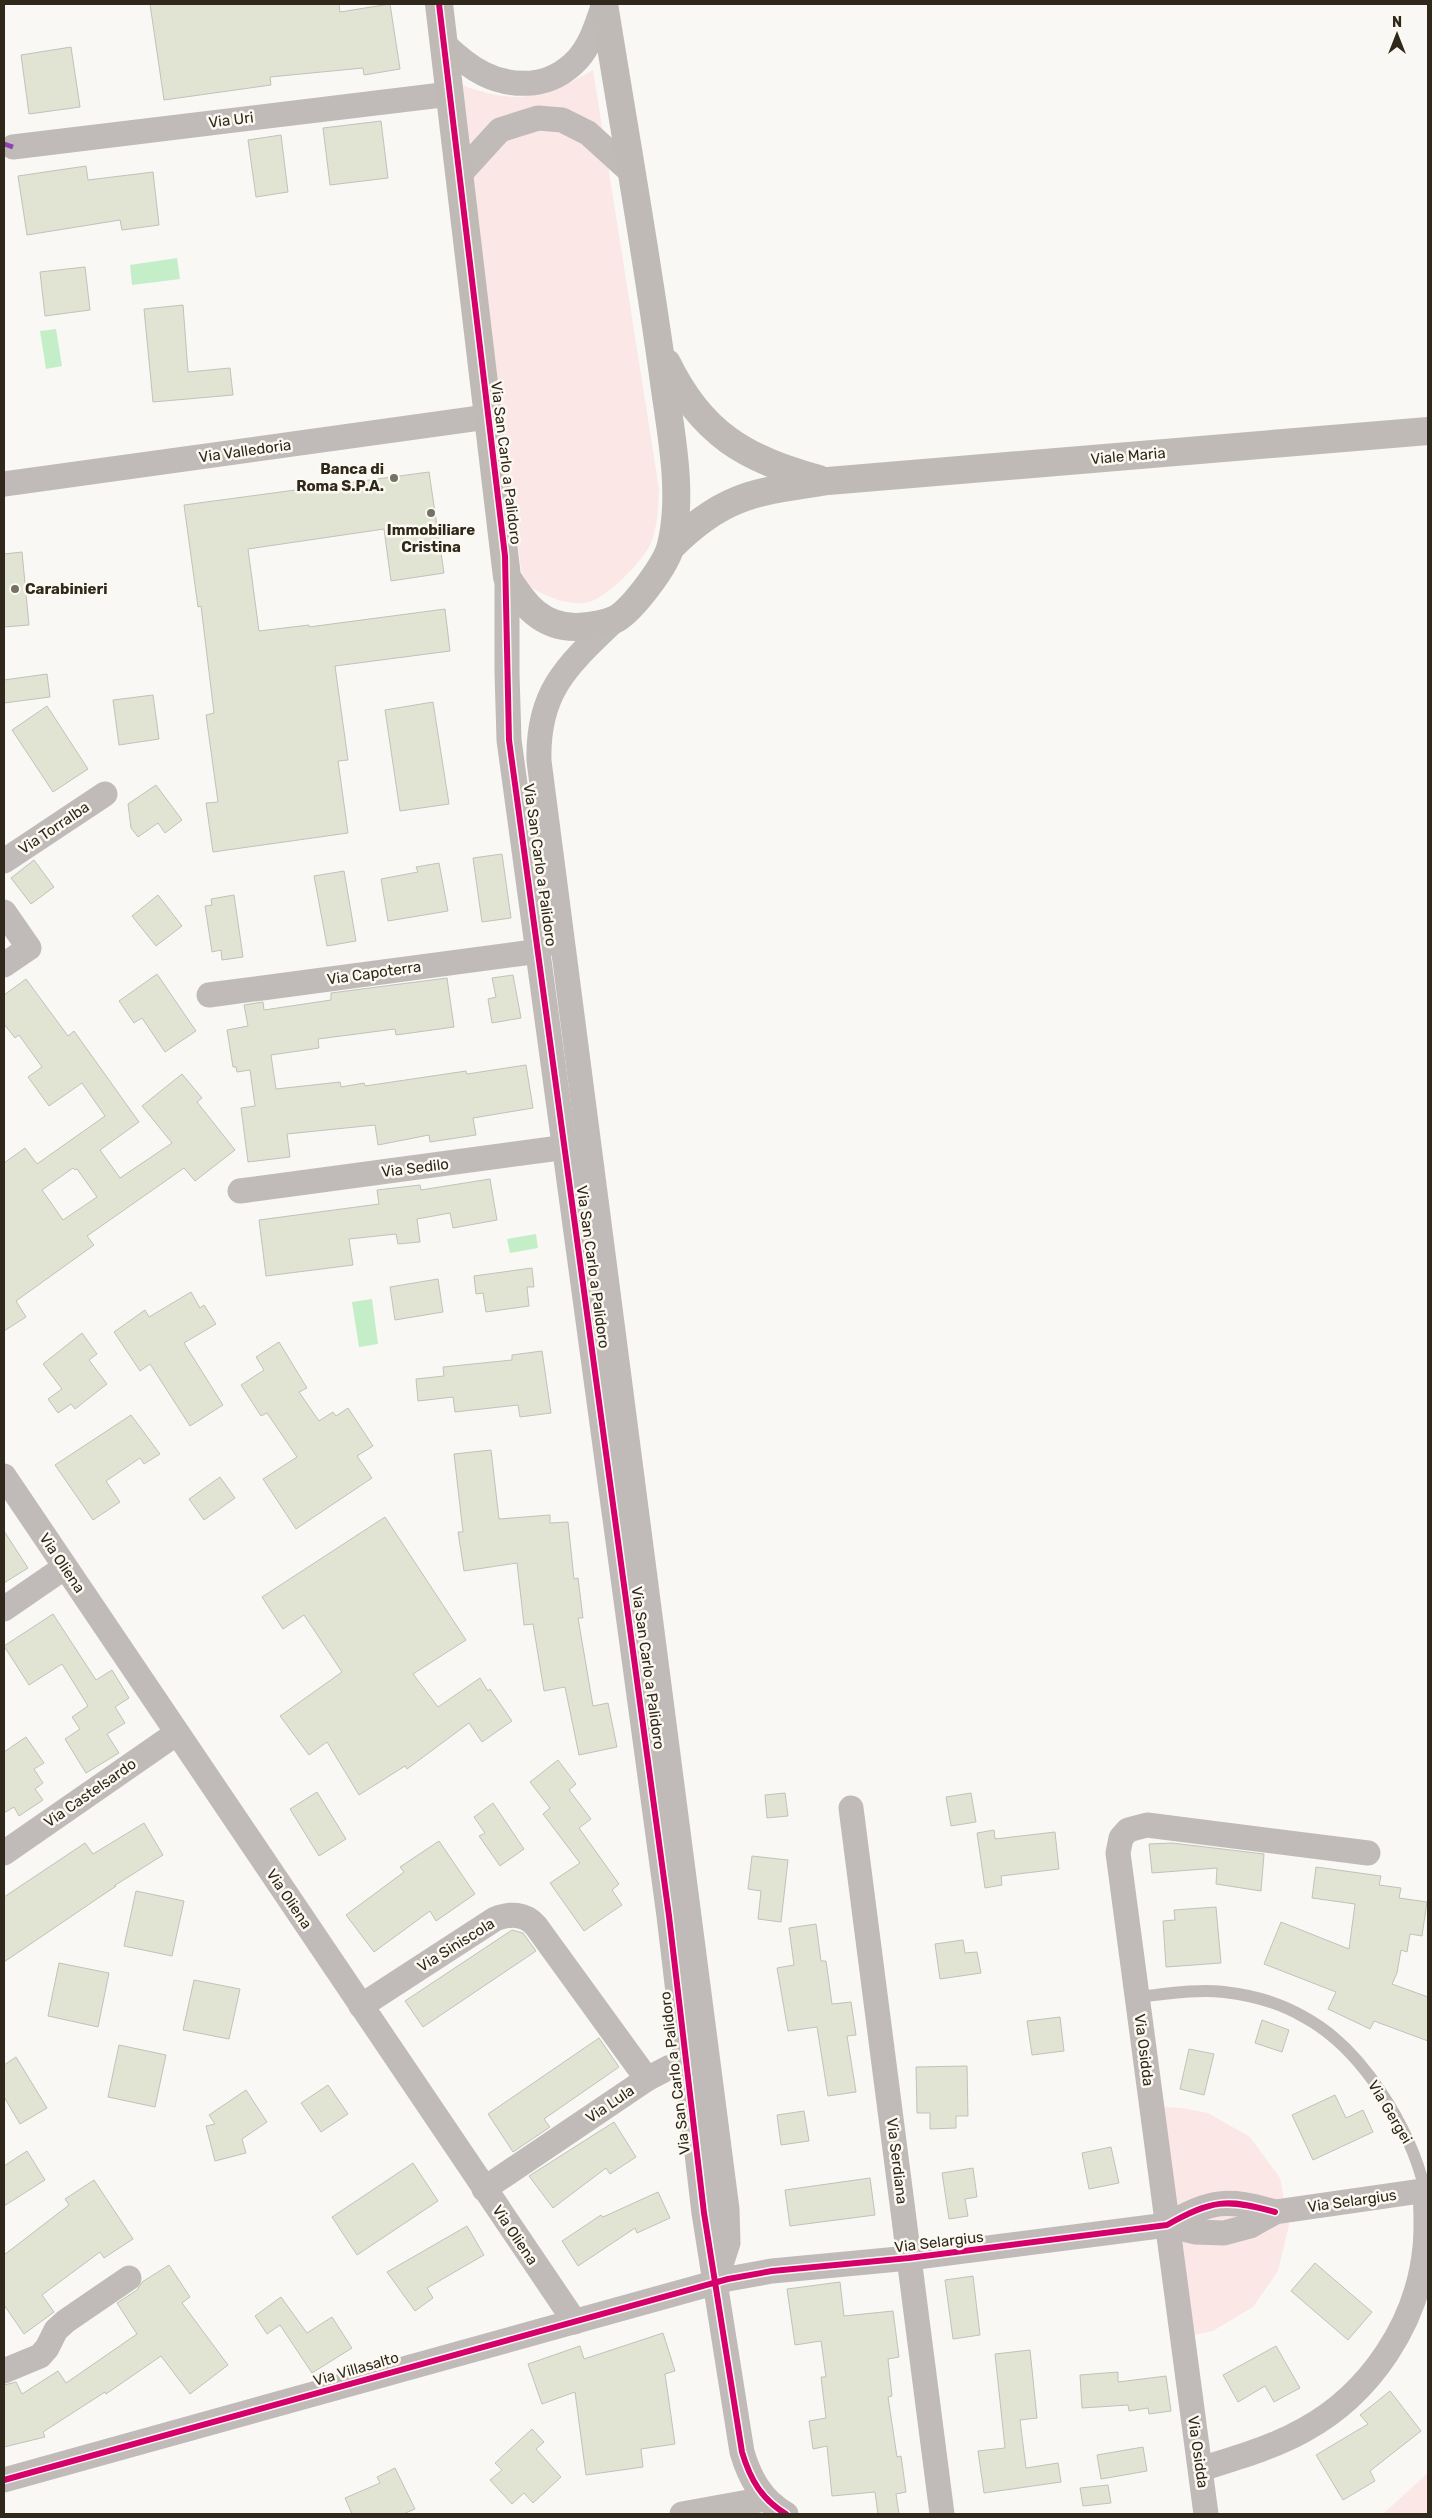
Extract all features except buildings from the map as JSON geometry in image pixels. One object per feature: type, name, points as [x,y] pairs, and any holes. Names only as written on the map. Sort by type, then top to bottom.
[{"type":"street","name":"Via San Carlo a Palidoro","points":[[439,4],[507,577],[509,740],[540,951],[688,2064],[704,2213],[742,2452],[752,2479],[765,2499],[786,2514]]},
{"type":"street","name":"Via San Carlo a Palidoro","points":[[444,44],[466,64],[493,79],[512,84],[540,82],[559,74],[578,58],[593,36],[604,4]]},
{"type":"street","name":"Via San Carlo a Palidoro","points":[[604,4],[659,347],[674,479],[671,547],[645,589],[567,669],[546,707],[539,734],[539,761],[726,2209],[728,2243],[715,2282]]},
{"type":"street","name":"Via Uri","points":[[13,147],[450,94]]},
{"type":"street","points":[[459,174],[500,130],[538,118],[562,120],[588,133],[631,172]]},
{"type":"street","name":"Viale Maria","points":[[659,347],[679,387],[689,402],[700,416],[721,436],[737,448],[766,463],[828,481]]},
{"type":"street","name":"Via Valledoria","points":[[4,484],[487,417]]},
{"type":"street","name":"Viale Maria","points":[[671,547],[708,514],[736,500],[768,490],[828,481],[1428,431]]},
{"type":"street","name":"Via San Carlo a Palidoro","points":[[507,577],[524,603],[542,619],[551,624],[584,627],[617,618]]},
{"type":"street","name":"Via Torralba","points":[[4,862],[105,794]]},
{"type":"street","points":[[4,912],[30,948],[4,966]]},
{"type":"street","name":"Via Capoterra","points":[[209,995],[540,951]]},
{"type":"street","name":"Via Sedilo","points":[[240,1191],[565,1149],[589,1143]]},
{"type":"street","name":"Via Oliena","points":[[4,1476],[575,2322]]},
{"type":"street","points":[[4,1609],[65,1567]]},
{"type":"street","name":"Via Castelsardo","points":[[4,1853],[177,1733]]},
{"type":"street","name":"Via Serdiana","points":[[850,1808],[942,2514]]},
{"type":"street","name":"Via Osidda","points":[[1206,2514],[1118,1853],[1121,1838],[1128,1830],[1147,1825],[1368,1853]]},
{"type":"street","name":"Via Siniscola","points":[[361,2006],[504,1915],[528,1919],[567,1968]]},
{"type":"street","name":"Via Lula","points":[[484,2189],[647,2079],[567,1968]]},
{"type":"street","points":[[647,2079],[668,2068],[688,2064]]},
{"type":"street","name":"Via Selargius","points":[[715,2282],[772,2271],[910,2258],[1167,2225],[1193,2210],[1220,2203],[1247,2204],[1275,2212],[1427,2190]]},
{"type":"street","name":"Via Gergei","points":[[1200,2469],[1259,2450],[1302,2431],[1331,2413],[1366,2380],[1394,2341],[1415,2290],[1425,2248],[1427,2190]]},
{"type":"street","points":[[4,2371],[40,2356],[47,2348],[56,2330],[66,2321],[129,2278]]},
{"type":"street","name":"Via Villasalto","points":[[4,2480],[715,2282]]},
{"type":"street","points":[[682,2514],[765,2499]]},
{"type":"lane","name":"Via Gergei","points":[[1137,1997],[1185,1992],[1224,1992],[1268,2002],[1305,2017],[1346,2050],[1372,2081],[1398,2121],[1419,2164],[1427,2190]]},
{"type":"shaded area","points":[[593,70],[659,489],[658,511],[653,538],[639,561],[622,580],[593,601],[569,603],[555,599],[527,586],[521,569],[459,84],[497,95],[528,96],[558,88]]},
{"type":"shaded area","points":[[177,258],[180,279],[132,285],[130,265]]},
{"type":"shaded area","points":[[56,329],[62,366],[46,369],[40,331]]},
{"type":"shaded area","points":[[536,1234],[538,1248],[510,1253],[507,1239]]},
{"type":"shaded area","points":[[372,1299],[378,1344],[359,1347],[352,1302]]},
{"type":"shaded area","points":[[1162,2107],[1182,2108],[1208,2113],[1250,2137],[1280,2178],[1289,2225],[1278,2271],[1253,2307],[1213,2331],[1193,2335]]},
{"type":"shaded area","points":[[1428,2473],[1428,2514],[1383,2514]]},
{"type":"marked path","points":[[4,144],[13,147]]},
{"type":"cycle path","points":[[439,4],[505,556],[509,740],[669,1916],[704,2213],[742,2452],[758,2488],[770,2502],[786,2514]]},
{"type":"cycle path","points":[[4,2480],[728,2279],[772,2271],[909,2258],[1167,2225],[1196,2210],[1220,2204],[1231,2203],[1275,2212]]},
{"type":"place","name":"Banca di Roma S.P.A.","points":[[394,478]]},
{"type":"place","name":"Immobiliare Cristina","points":[[431,513]]},
{"type":"place","name":"Carabinieri","points":[[15,589]]}]
